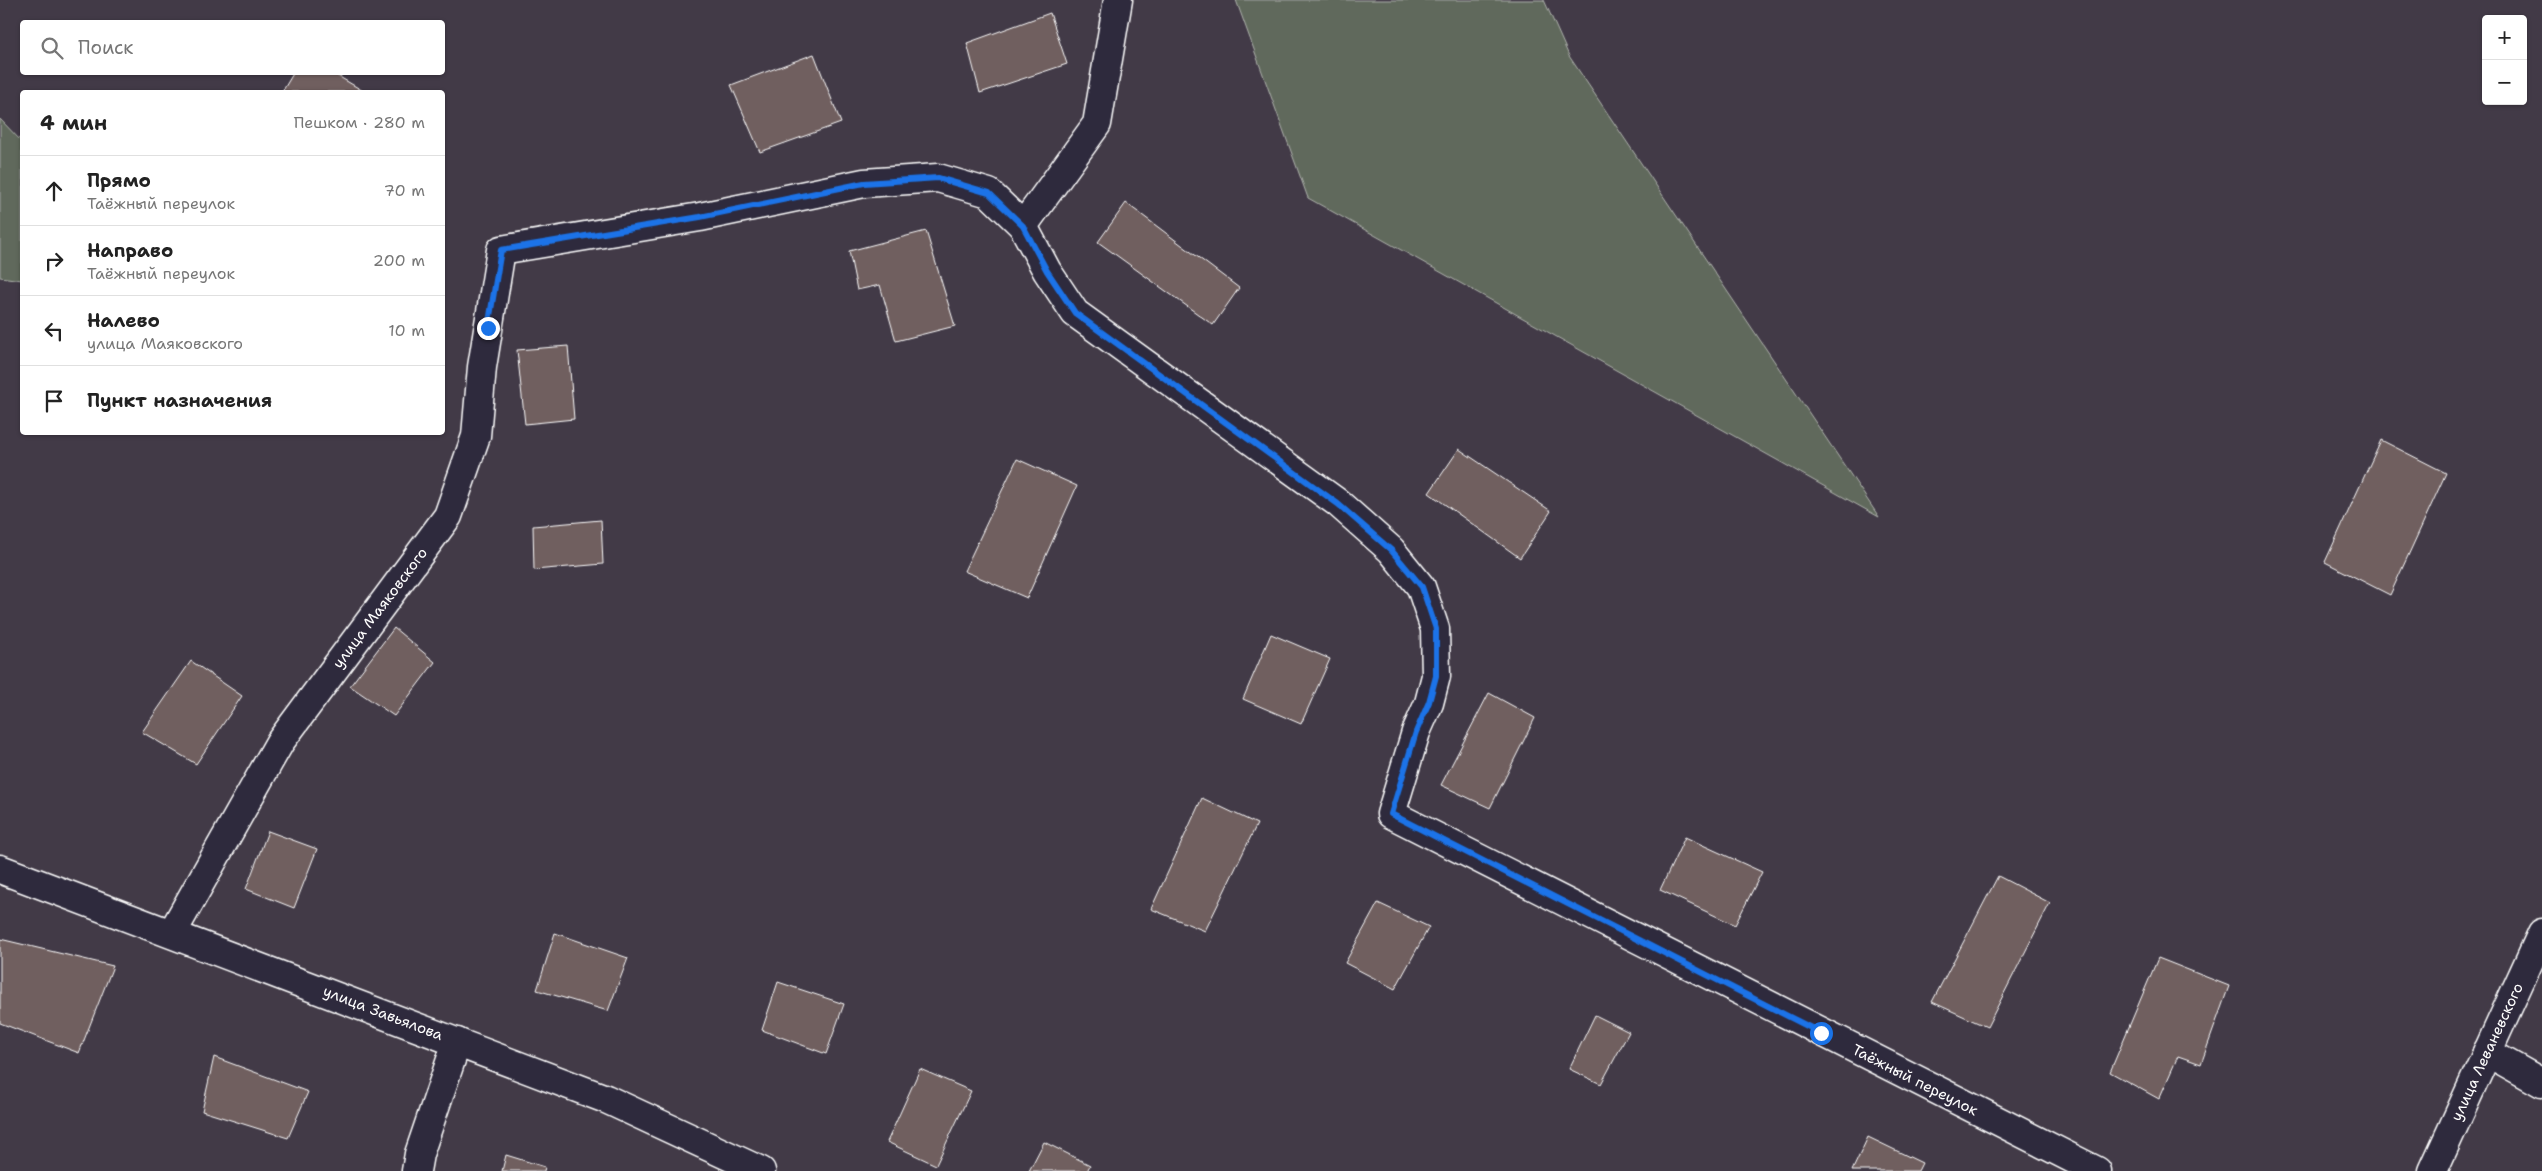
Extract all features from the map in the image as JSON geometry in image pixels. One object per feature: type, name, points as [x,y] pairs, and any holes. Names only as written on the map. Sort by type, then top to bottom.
[{"type":"street","points":[[1023,226],[1097,124],[1118,0]]},
{"type":"street","name":"Таёжный переулок","points":[[501,250],[700,217],[864,183],[938,178],[989,193],[1023,226],[1047,271],[1075,313],[1338,504],[1391,550],[1422,587],[1436,629],[1436,676],[1429,702],[1416,732],[1391,814],[2097,1171]]},
{"type":"street","name":"улица Маяковского","points":[[172,932],[280,742],[448,516],[476,436],[482,367],[501,250]]},
{"type":"street","name":"улица Завьялова","points":[[0,869],[172,932],[606,1098],[761,1171]]},
{"type":"street","name":"улица Леваневского","points":[[2433,1171],[2542,932]]},
{"type":"street","points":[[416,1171],[419,1154],[457,1042]]},
{"type":"street","points":[[2487,1052],[2542,1083]]},
{"type":"green space","points":[[1236,0],[1544,0],[1569,56],[1879,517],[1308,198]]},
{"type":"green space","points":[[0,119],[20,140],[20,280],[0,277]]},
{"type":"building","points":[[1050,13],[1067,64],[980,93],[967,43]]},
{"type":"building","points":[[814,54],[841,123],[760,152],[731,85]]},
{"type":"building","points":[[292,75],[336,75],[362,90],[283,90]]},
{"type":"building","points":[[1126,203],[1239,288],[1213,325],[1098,242]]},
{"type":"building","points":[[926,231],[955,326],[896,341],[880,285],[857,290],[849,251]]},
{"type":"building","points":[[568,346],[574,419],[525,424],[517,350]]},
{"type":"building","points":[[2381,440],[2446,473],[2390,595],[2325,562]]},
{"type":"building","points":[[1459,449],[1551,511],[1520,558],[1429,493]]},
{"type":"building","points":[[1017,459],[1077,486],[1027,598],[964,571]]},
{"type":"building","points":[[601,520],[603,564],[534,570],[533,526]]},
{"type":"building","points":[[394,628],[435,662],[394,716],[350,686]]},
{"type":"building","points":[[1271,634],[1330,659],[1301,724],[1243,699]]},
{"type":"building","points":[[191,661],[242,696],[196,764],[142,732]]},
{"type":"building","points":[[1489,693],[1535,718],[1490,808],[1441,785]]},
{"type":"building","points":[[1202,798],[1257,824],[1205,931],[1151,909]]},
{"type":"building","points":[[268,831],[317,849],[294,908],[246,889]]},
{"type":"building","points":[[1685,837],[1762,872],[1735,925],[1660,890]]},
{"type":"building","points":[[1998,876],[2050,903],[1987,1027],[1932,1002]]},
{"type":"building","points":[[1378,903],[1429,927],[1395,989],[1345,963]]},
{"type":"building","points":[[555,933],[628,958],[608,1011],[537,990]]},
{"type":"building","points":[[0,939],[113,966],[79,1053],[0,1023]]},
{"type":"building","points":[[2158,958],[2229,986],[2201,1064],[2178,1056],[2159,1099],[2110,1072]]},
{"type":"building","points":[[778,982],[844,1004],[826,1054],[762,1030]]},
{"type":"building","points":[[1595,1015],[1629,1032],[1601,1084],[1569,1069]]},
{"type":"building","points":[[214,1057],[308,1092],[288,1138],[202,1111]]},
{"type":"building","points":[[920,1069],[971,1091],[936,1165],[887,1142]]},
{"type":"building","points":[[1868,1137],[1922,1163],[1918,1171],[1852,1171]]},
{"type":"building","points":[[1044,1142],[1090,1165],[1087,1171],[1029,1171]]},
{"type":"building","points":[[506,1155],[545,1167],[544,1171],[502,1171]]},
{"type":"route","points":[[488,328],[501,250],[700,217],[864,183],[938,178],[989,193],[1023,226],[1047,271],[1075,313],[1338,504],[1391,550],[1422,587],[1436,629],[1436,676],[1429,702],[1416,732],[1391,814],[1821,1033]]}]
